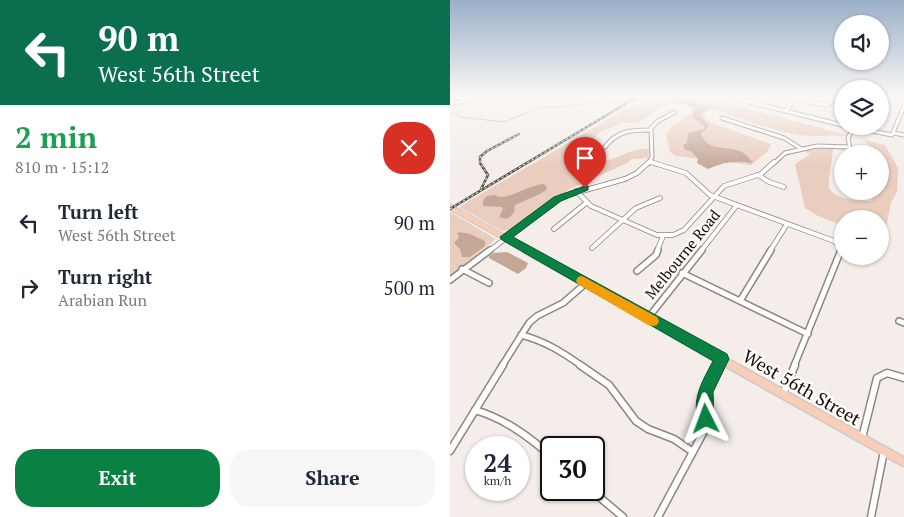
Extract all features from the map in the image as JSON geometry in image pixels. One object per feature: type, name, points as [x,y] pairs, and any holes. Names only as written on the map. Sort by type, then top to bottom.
[{"type":"main road","name":"West 56th Street","points":[[450,207],[904,462]]},
{"type":"street","points":[[605,147],[612,137],[619,132],[649,130],[659,121]]},
{"type":"street","points":[[732,121],[784,138],[800,148]]},
{"type":"street","points":[[894,133],[898,121]]},
{"type":"street","points":[[450,280],[558,199],[576,191],[620,180],[642,169],[650,162],[652,155],[649,130]]},
{"type":"street","points":[[883,135],[887,136],[894,133],[904,135]]},
{"type":"street","points":[[576,191],[586,203],[623,220],[663,236],[675,235],[683,231],[714,196],[729,183],[758,175],[769,168],[781,155],[800,148],[821,145],[834,146]]},
{"type":"street","points":[[650,162],[686,173],[705,192],[714,196],[834,241],[840,246],[842,252],[783,394]]},
{"type":"street","points":[[758,175],[769,182],[784,187]]},
{"type":"street","points":[[592,248],[639,206],[660,198]]},
{"type":"street","points":[[554,228],[586,203]]},
{"type":"street","name":"Melbourne Road","points":[[648,318],[737,205]]},
{"type":"street","points":[[740,301],[787,224]]},
{"type":"street","points":[[637,271],[656,255],[663,236]]},
{"type":"street","points":[[462,270],[489,283]]},
{"type":"street","points":[[682,273],[808,334]]},
{"type":"street","points":[[450,451],[521,335],[534,318],[563,303],[586,283]]},
{"type":"street","points":[[521,335],[538,339],[555,347],[609,385],[636,421],[648,429],[674,439],[693,452]]},
{"type":"street","points":[[658,517],[693,452],[705,424],[706,388],[722,359]]},
{"type":"street","points":[[862,438],[876,381],[886,373],[896,374],[904,378]]},
{"type":"street","points":[[475,410],[516,426],[540,447]]},
{"type":"street","points":[[871,517],[884,451]]},
{"type":"street","points":[[604,501],[623,517]]},
{"type":"shaded area","points":[[605,121],[641,121],[638,123],[622,123],[600,132],[584,149],[601,162],[642,149],[649,149],[648,158],[632,159],[570,189],[510,230],[502,231],[459,207]]},
{"type":"shaded area","points":[[679,121],[709,121],[771,144],[768,151],[751,165],[676,156],[670,152],[666,135],[672,126]]},
{"type":"shaded area","points":[[698,121],[705,121],[708,125],[706,130],[701,133],[707,143],[712,146],[742,152],[753,163],[730,162],[708,169],[697,163],[698,159],[691,151],[685,150],[683,145],[687,143],[688,133],[704,129],[705,126]]},
{"type":"shaded area","points":[[748,121],[794,121],[834,132],[834,135],[847,135],[885,145],[868,145],[861,139],[846,136],[807,136],[777,130]]},
{"type":"shaded area","points":[[833,148],[829,189],[834,194],[834,200],[889,200],[889,152],[898,168],[897,192],[891,203],[889,213],[889,210],[834,210],[834,222],[818,216],[805,208],[795,164],[810,154],[803,150]]},
{"type":"shaded area","points":[[544,184],[547,187],[546,190],[515,205],[514,213],[507,219],[499,217],[503,209],[502,207],[483,206],[483,200],[487,196],[505,197]]},
{"type":"shaded area","points":[[450,212],[496,239],[450,276]]},
{"type":"shaded area","points":[[457,233],[470,234],[485,241],[485,246],[470,257],[462,257],[460,249],[454,243],[459,237]]},
{"type":"shaded area","points":[[507,252],[528,263],[526,268],[518,274],[489,258],[494,253]]},
{"type":"waterway","points":[[497,121],[507,121]]},
{"type":"railway","points":[[450,209],[597,121]]},
{"type":"railway","points":[[481,189],[488,175],[480,163],[480,157],[487,151],[519,134]]},
{"type":"slow traffic","points":[[582,281],[653,321]]},
{"type":"route","points":[[585,188],[558,199],[505,237],[722,359],[705,392],[706,419]]}]
